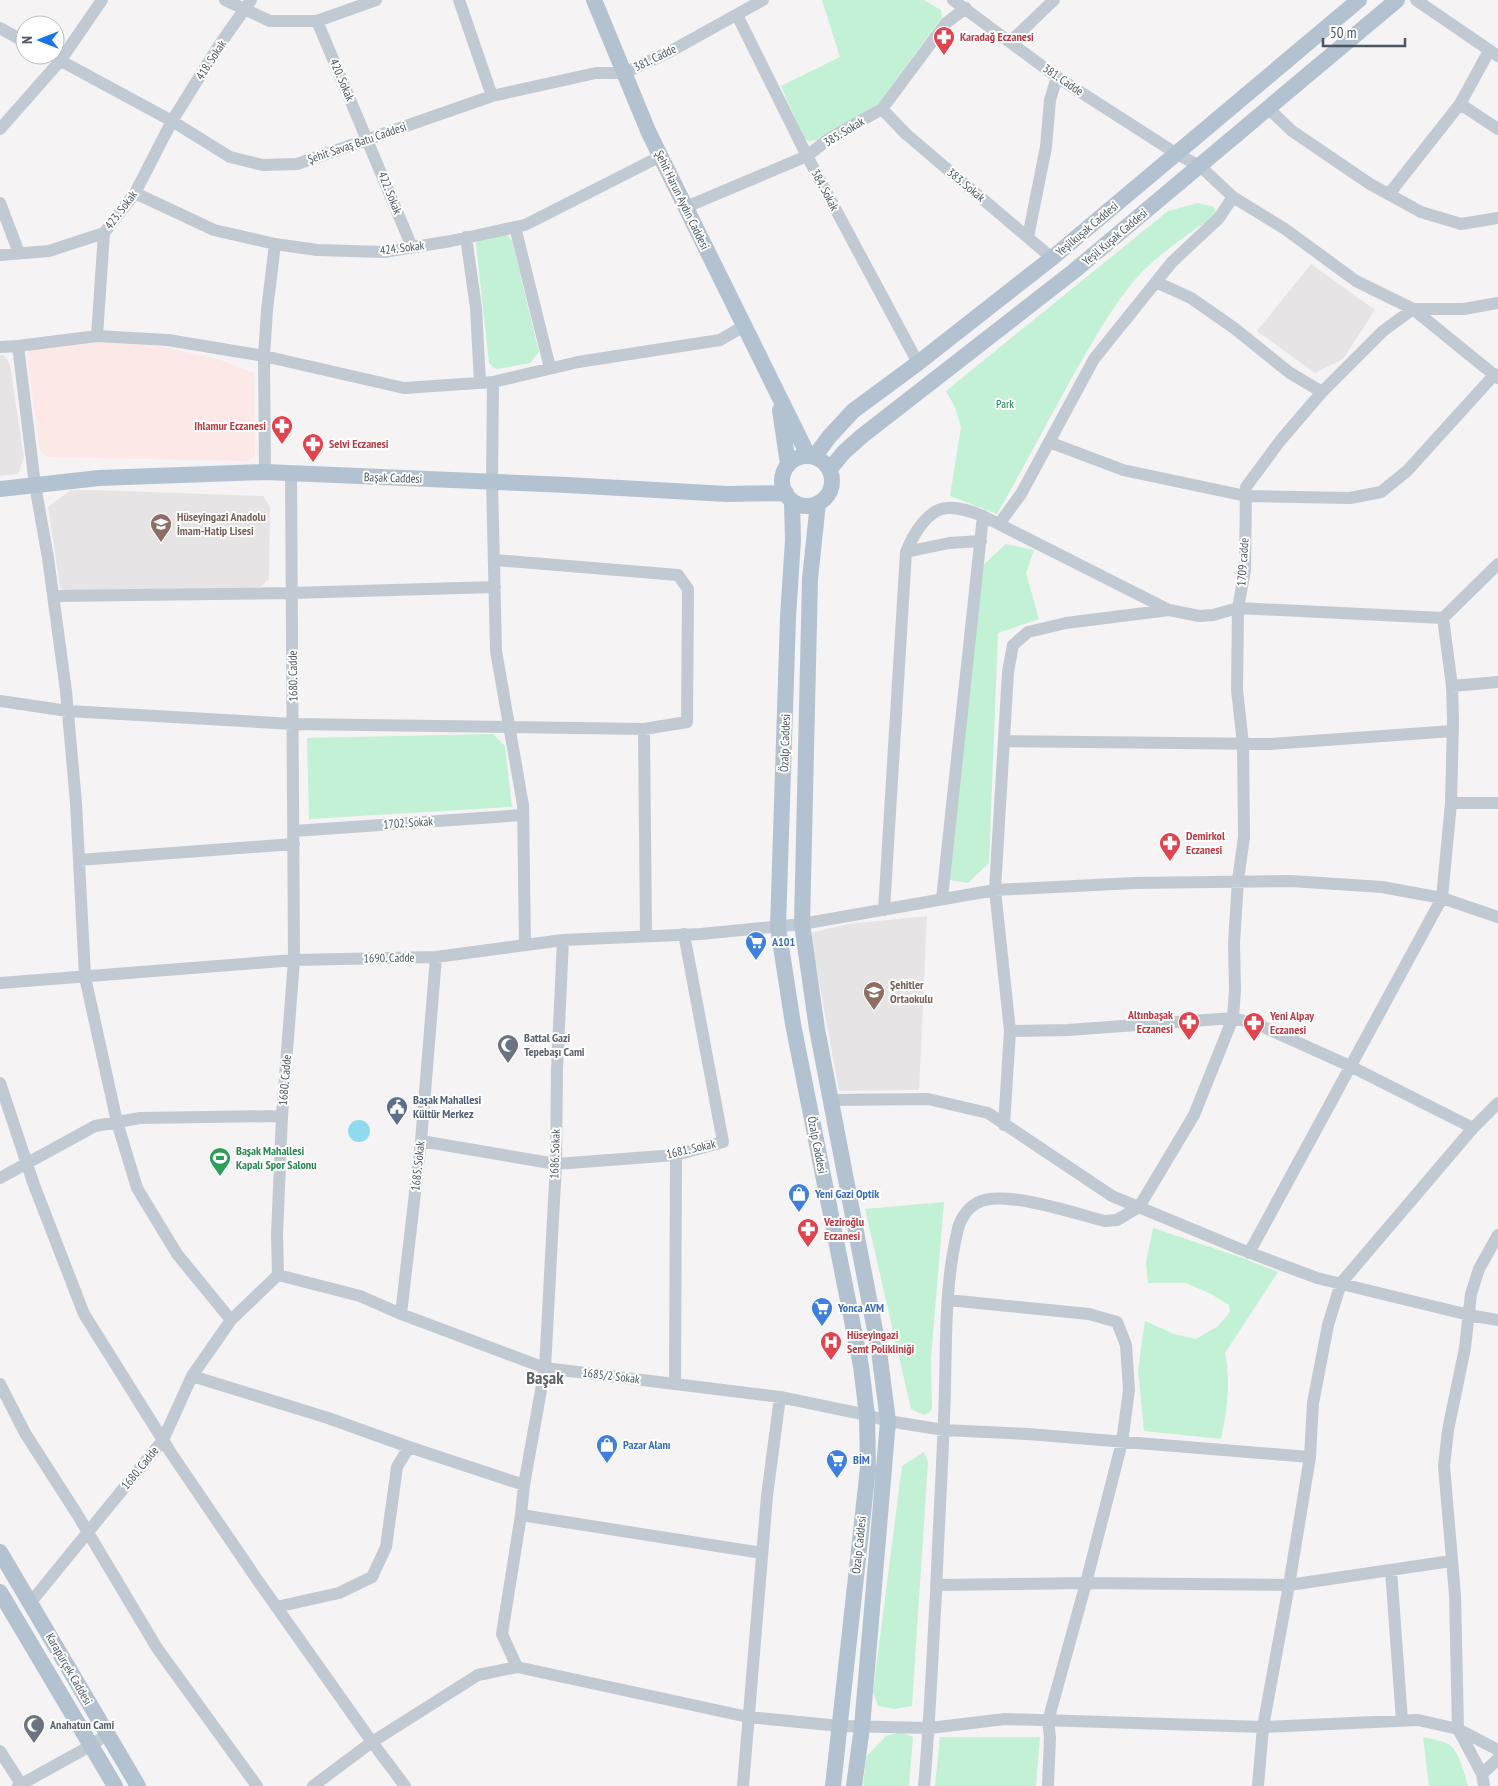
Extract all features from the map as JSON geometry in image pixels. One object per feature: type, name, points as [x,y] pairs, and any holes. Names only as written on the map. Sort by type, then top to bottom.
[{"type":"main road","name":"Şehit Harun Aydın Caddesi","points":[[594,0],[661,156],[778,396],[811,456]]},
{"type":"main road","name":"Yeşilkuşak Caddesi","points":[[811,456],[853,411],[918,363],[1052,258],[1359,0]]},
{"type":"main road","name":"Yeşil Kuşak Caddesi","points":[[830,469],[844,452],[862,436],[1074,271],[1397,0]]},
{"type":"main road","name":"Şehit Harun Aydın Caddesi","points":[[778,396],[788,464]]},
{"type":"main road","points":[[801,456],[811,456],[821,459],[830,469],[832,477],[830,492],[818,503],[802,505],[789,497],[782,478],[788,464],[801,456]]},
{"type":"main road","name":"Başak Caddesi","points":[[0,489],[99,478],[265,472],[789,497]]},
{"type":"main road","name":"Özalp Caddesi","points":[[789,497],[793,540],[788,617],[778,927],[793,1024],[861,1366],[867,1415],[868,1468],[833,1786]]},
{"type":"main road","name":"Özalp Caddesi","points":[[818,503],[812,544],[810,579],[802,924],[818,1029],[880,1351],[888,1421],[862,1727],[854,1786]]},
{"type":"main road","name":"Karapürçek Caddesi","points":[[0,1552],[138,1786]]},
{"type":"main road","name":"Karapürçek Caddesi","points":[[2,1599],[92,1745],[115,1786]]},
{"type":"street","points":[[65,46],[102,0]]},
{"type":"street","points":[[225,0],[248,5],[270,21],[317,21],[376,0]]},
{"type":"street","points":[[459,0],[492,96]]},
{"type":"street","name":"381. Cadde","points":[[624,73],[671,51],[737,15],[749,3],[763,0]]},
{"type":"street","name":"381. Cadde","points":[[953,0],[1057,77],[1177,154],[1200,166],[1233,197],[1285,229],[1356,281],[1413,309]]},
{"type":"street","points":[[1010,42],[1054,0]]},
{"type":"street","points":[[1389,194],[1460,104],[1493,54],[1416,0]]},
{"type":"street","name":"418. Sokak","points":[[172,121],[218,48],[248,5]]},
{"type":"street","name":"385. Sokak","points":[[686,207],[807,156],[830,138],[882,110],[946,23],[966,8]]},
{"type":"street","name":"384. Sokak","points":[[737,15],[807,156],[918,363]]},
{"type":"street","name":"420. Sokak","points":[[317,21],[367,139]]},
{"type":"street","points":[[0,28],[15,36]]},
{"type":"street","name":"Şehit Savaş Batu Caddesi","points":[[65,63],[172,121],[230,157],[263,165],[297,164],[492,96],[596,73],[624,73]]},
{"type":"street","points":[[0,129],[50,65]]},
{"type":"street","points":[[1028,237],[1046,147],[1050,100],[1057,77]]},
{"type":"street","points":[[1460,104],[1498,129]]},
{"type":"street","points":[[1268,108],[1292,131],[1370,184],[1421,212],[1461,224],[1498,218]]},
{"type":"street","name":"383. Sokak","points":[[882,110],[906,134],[1052,258]]},
{"type":"street","name":"423. Sokak","points":[[97,336],[104,233],[135,193],[172,121]]},
{"type":"street","name":"422. Sokak","points":[[367,139],[412,247]]},
{"type":"street","name":"424. Sokak","points":[[135,193],[214,230],[275,244],[316,250],[384,252],[525,225],[661,156]]},
{"type":"street","points":[[999,524],[1021,494],[1094,359],[1172,262],[1219,218],[1233,197]]},
{"type":"street","points":[[0,203],[18,253]]},
{"type":"street","points":[[515,227],[550,368]]},
{"type":"street","points":[[0,255],[49,251],[104,233]]},
{"type":"street","points":[[466,236],[486,382],[495,560],[496,651],[523,815],[525,945]]},
{"type":"street","points":[[265,472],[264,356],[275,244]]},
{"type":"street","points":[[1156,282],[1191,298],[1234,328],[1290,372],[1322,392]]},
{"type":"street","points":[[1413,309],[1464,309],[1498,303]]},
{"type":"street","points":[[1049,442],[1123,470],[1246,496],[1350,498],[1381,492],[1407,471],[1496,376],[1413,309]]},
{"type":"street","name":"1709 cadde","points":[[1139,1207],[1194,1115],[1233,1018],[1234,943],[1238,880],[1244,837],[1243,744],[1237,690],[1238,608],[1245,570],[1246,487],[1280,441],[1322,392],[1383,331],[1413,309]]},
{"type":"street","points":[[0,348],[97,336],[168,340],[264,356],[404,388],[486,382],[578,362],[720,340],[744,326]]},
{"type":"street","points":[[18,346],[35,485],[53,596],[68,711],[85,976],[117,1122],[137,1188],[176,1254],[231,1320]]},
{"type":"street","name":"1680. Cadde","points":[[31,1602],[163,1440],[192,1376],[231,1320],[278,1276],[277,1235],[282,1116],[294,960],[291,473]]},
{"type":"street","points":[[884,910],[906,552],[911,539],[933,513],[947,507],[966,510],[983,516],[1169,610],[1199,616],[1214,615],[1238,608],[1443,618],[1498,564]]},
{"type":"street","points":[[942,900],[983,516]]},
{"type":"street","points":[[906,552],[949,543],[981,541]]},
{"type":"street","points":[[0,701],[68,711],[293,724],[644,729],[687,722],[688,589],[678,575],[495,560]]},
{"type":"street","points":[[53,596],[292,593],[495,587]]},
{"type":"street","points":[[1004,1124],[1010,1031],[995,890],[1008,672],[1013,645],[1028,632],[1066,623],[1169,610]]},
{"type":"street","points":[[1249,1253],[1442,898],[1451,803],[1453,731],[1452,686],[1443,618]]},
{"type":"street","points":[[1452,686],[1498,682]]},
{"type":"street","points":[[644,729],[646,936]]},
{"type":"street","points":[[1004,741],[1243,744],[1453,731]]},
{"type":"street","points":[[1451,803],[1498,803]]},
{"type":"street","name":"1702. Sokak","points":[[79,860],[523,815]]},
{"type":"street","name":"1690. Cadde","points":[[0,984],[294,960],[436,957],[563,940],[778,927],[995,890],[1134,883],[1238,880],[1291,881],[1382,887],[1442,898],[1498,917]]},
{"type":"street","name":"1681. Sokak","points":[[420,1141],[556,1164],[676,1155],[723,1142],[684,934]]},
{"type":"street","name":"1686. Sokak","points":[[517,1667],[502,1634],[524,1485],[545,1368],[556,1164],[557,1069],[563,940]]},
{"type":"street","name":"1685. Sokak","points":[[401,1314],[420,1141],[436,957]]},
{"type":"street","points":[[1010,1031],[1068,1030],[1233,1018],[1259,1025],[1350,1066],[1473,1128]]},
{"type":"street","points":[[0,1083],[27,1163],[84,1314],[163,1440],[276,1607],[405,1786]]},
{"type":"street","points":[[831,1100],[928,1099],[988,1113],[1112,1196],[1249,1253],[1317,1278],[1469,1315],[1498,1320]]},
{"type":"street","points":[[1258,1786],[1263,1727],[1310,1457],[1313,1403],[1328,1325],[1341,1283],[1473,1128],[1498,1103]]},
{"type":"street","points":[[0,1178],[95,1126],[140,1118],[282,1116]]},
{"type":"street","points":[[675,1384],[676,1155]]},
{"type":"street","points":[[924,1786],[930,1728],[944,1430],[949,1273],[957,1231],[965,1212],[978,1202],[1000,1197],[1105,1221],[1117,1220],[1139,1207]]},
{"type":"street","points":[[1498,1235],[1479,1269],[1471,1294],[1465,1348],[1448,1430],[1444,1466],[1455,1595],[1458,1729],[1483,1780],[1498,1759]]},
{"type":"street","name":"1685/2 Sokak","points":[[278,1276],[360,1296],[401,1314],[545,1368],[780,1397],[888,1421],[944,1430],[1028,1434],[1310,1457]]},
{"type":"street","points":[[948,1300],[1089,1314],[1117,1322],[1126,1345],[1129,1390],[1122,1442],[1048,1721],[1050,1737],[1048,1786]]},
{"type":"street","points":[[192,1376],[328,1418],[524,1485]]},
{"type":"street","points":[[0,1384],[25,1433],[88,1532],[157,1648],[257,1786]]},
{"type":"street","points":[[743,1786],[767,1496],[780,1397]]},
{"type":"street","points":[[276,1607],[339,1593],[372,1577],[386,1547],[396,1466],[409,1447]]},
{"type":"street","points":[[521,1514],[762,1553]]},
{"type":"street","points":[[936,1585],[1086,1583],[1289,1585],[1451,1561]]},
{"type":"street","points":[[1391,1570],[1402,1721]]},
{"type":"street","points":[[313,1786],[372,1742],[478,1675],[517,1667],[748,1717],[840,1726],[930,1728],[1005,1718],[1263,1727],[1418,1720],[1458,1729],[1498,1750]]},
{"type":"street","points":[[0,1751],[20,1785],[92,1745],[107,1734]]},
{"type":"shaded area","points":[[1311,264],[1375,310],[1343,359],[1315,373],[1257,331]]},
{"type":"shaded area","points":[[114,340],[160,346],[220,360],[254,373],[255,456],[248,461],[48,457],[40,450],[27,357],[29,351],[33,348]]},
{"type":"shaded area","points":[[0,355],[4,355],[10,365],[24,458],[18,474],[0,476]]},
{"type":"shaded area","name":"Hüseyingazi Anadolu İmam-Hatip Lisesi","points":[[71,490],[263,496],[270,507],[269,579],[260,587],[64,591],[60,587],[48,507]]},
{"type":"shaded area","name":"Şehitler Ortaokulu","points":[[927,916],[919,1090],[839,1091],[810,933],[848,924]]},
{"type":"green space","points":[[822,0],[924,0],[941,10],[942,17],[879,103],[818,140],[809,141],[804,138],[781,86],[840,57]]},
{"type":"green space","name":"Park","points":[[1198,203],[1214,207],[1217,215],[1161,255],[1144,270],[1121,297],[1077,368],[997,514],[950,496],[961,427],[955,407],[946,391],[1168,211]]},
{"type":"green space","points":[[507,234],[512,241],[539,352],[530,363],[497,369],[489,363],[476,244],[477,241]]},
{"type":"green space","points":[[1006,544],[1034,550],[1026,573],[1039,619],[998,633],[989,863],[968,883],[950,880],[982,566]]},
{"type":"green space","points":[[493,734],[505,746],[512,807],[309,819],[307,738]]},
{"type":"green space","points":[[944,1202],[931,1358],[932,1408],[929,1413],[924,1415],[911,1409],[865,1209]]},
{"type":"green space","points":[[1153,1228],[1240,1257],[1278,1272],[1225,1353],[1228,1374],[1228,1396],[1221,1439],[1144,1431],[1138,1370],[1145,1321],[1174,1334],[1196,1339],[1218,1326],[1230,1312],[1229,1305],[1211,1294],[1186,1283],[1148,1283],[1146,1262]]},
{"type":"green space","points":[[924,1452],[928,1462],[912,1706],[895,1709],[878,1706],[873,1692],[902,1466]]},
{"type":"green space","points":[[901,1732],[913,1737],[909,1786],[863,1786],[866,1757],[886,1736]]},
{"type":"green space","points":[[940,1737],[1040,1737],[1036,1786],[935,1786]]},
{"type":"green space","points":[[1423,1737],[1444,1742],[1453,1748],[1461,1764],[1468,1786],[1429,1786]]},
{"type":"water","points":[[359,1120],[367,1123],[370,1131],[367,1139],[359,1142],[351,1139],[348,1131],[351,1123]]},
{"type":"place","name":"Karadağ Eczanesi","points":[[944,56]]},
{"type":"place","name":"Ihlamur Eczanesi","points":[[282,445]]},
{"type":"place","name":"Selvi Eczanesi","points":[[313,463]]},
{"type":"place","name":"Hüseyingazi Anadolu İmam-Hatip Lisesi","points":[[161,543]]},
{"type":"place","name":"Demirkol Eczanesi","points":[[1170,862]]},
{"type":"place","name":"A101","points":[[756,961]]},
{"type":"place","name":"Şehitler Ortaokulu","points":[[874,1011]]},
{"type":"place","name":"Altınbaşak Eczanesi","points":[[1189,1041]]},
{"type":"place","name":"Yeni Alpay Eczanesi","points":[[1254,1042]]},
{"type":"place","name":"Battal Gazi Tepebaşı Cami","points":[[508,1064]]},
{"type":"place","name":"Başak Mahallesi Kültür Merkez","points":[[397,1126]]},
{"type":"place","name":"Başak Mahallesi Kapalı Spor Salonu","points":[[220,1177]]},
{"type":"place","name":"Yeni Gazi Optik","points":[[799,1213]]},
{"type":"place","name":"Veziroğlu Eczanesi","points":[[808,1248]]},
{"type":"place","name":"Yonca AVM","points":[[822,1327]]},
{"type":"place","name":"Hüseyingazi Semt Polikliniği","points":[[831,1361]]},
{"type":"place","name":"Pazar Alanı","points":[[607,1464]]},
{"type":"place","name":"BİM","points":[[837,1479]]},
{"type":"place","name":"Anahatun Cami","points":[[34,1744]]},
{"type":"district","name":"Başak","points":[[545,1378]]}]
